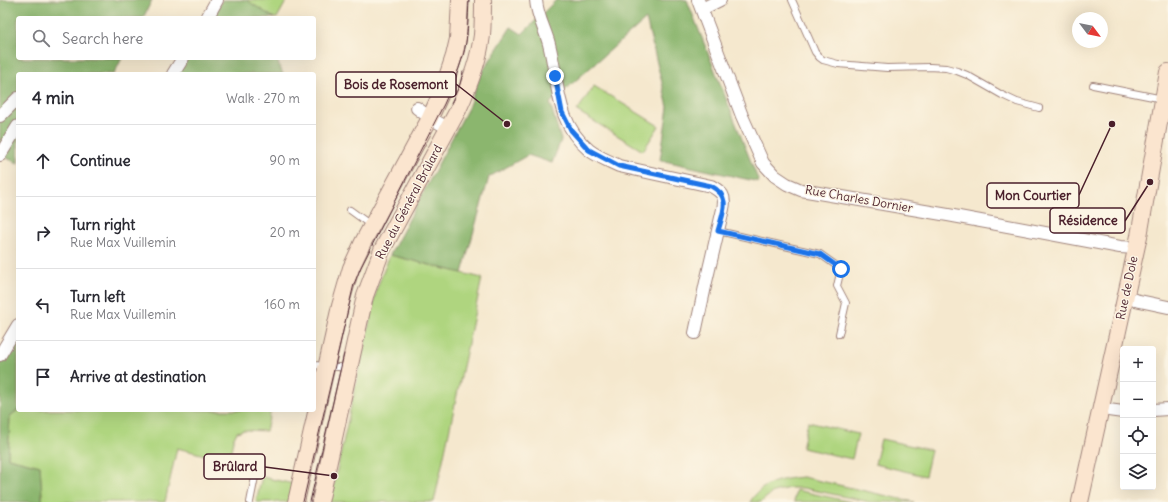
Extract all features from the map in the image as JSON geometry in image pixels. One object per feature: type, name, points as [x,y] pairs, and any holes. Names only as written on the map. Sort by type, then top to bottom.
[{"type":"main road","name":"Rue du Général Brûlard","points":[[316,388],[320,365],[351,268],[430,118],[443,89],[458,39],[460,0]]},
{"type":"main road","name":"Rue du Général Brûlard","points":[[320,502],[364,296],[382,250],[458,110],[466,92],[477,61],[482,35],[483,0]]},
{"type":"main road","name":"Rue de Dole","points":[[1080,502],[1139,236],[1162,99],[1168,72]]},
{"type":"main road","name":"Rue du Général Brûlard","points":[[296,502],[312,412]]},
{"type":"street","points":[[208,16],[218,0]]},
{"type":"street","points":[[536,0],[537,10],[549,44],[562,112],[571,130],[589,150],[619,166],[711,186],[722,194],[725,202],[695,333]]},
{"type":"street","points":[[700,5],[720,0]]},
{"type":"street","name":"Rue Charles Dornier","points":[[700,5],[742,116],[760,157],[769,170],[787,184],[801,190],[948,215],[1120,247],[1136,248]]},
{"type":"street","points":[[174,72],[182,60]]},
{"type":"street","points":[[0,116],[16,100]]},
{"type":"street","points":[[417,108],[430,118],[448,128]]},
{"type":"street","points":[[0,155],[16,129]]},
{"type":"street","points":[[1125,297],[1168,307]]},
{"type":"street","points":[[0,354],[16,328]]},
{"type":"street","points":[[1156,410],[1168,409]]},
{"type":"street","points":[[1101,410],[1120,412]]},
{"type":"lane","points":[[792,0],[815,52],[823,60],[838,64],[876,68],[930,66],[946,68],[967,75],[987,87],[1018,102],[1039,108]]},
{"type":"lane","points":[[1093,86],[1162,99]]},
{"type":"lane","points":[[350,210],[372,226]]},
{"type":"lane","points":[[718,231],[820,254],[841,269],[837,286],[846,303],[839,334]]},
{"type":"lane","points":[[320,365],[349,368]]},
{"type":"lane","points":[[250,502],[256,472]]},
{"type":"green space","points":[[0,0],[152,0],[144,16],[16,16],[16,60],[121,60],[115,72],[16,72],[16,162],[0,155]]},
{"type":"green space","points":[[222,0],[248,0],[271,16],[212,16]]},
{"type":"green space","points":[[287,0],[278,16],[271,16],[247,1]]},
{"type":"green space","points":[[556,0],[687,0],[759,182],[660,160],[668,107],[646,19],[550,103],[561,140],[552,163],[528,155],[489,177],[462,273],[390,255],[468,108],[481,74],[511,27],[522,34]]},
{"type":"green space","points":[[185,60],[277,60],[282,72],[177,72]]},
{"type":"green space","points":[[594,86],[659,126],[643,151],[577,111]]},
{"type":"green space","points":[[390,255],[482,278],[434,502],[330,502],[377,288]]},
{"type":"green space","points":[[16,336],[16,412],[10,416],[8,458],[40,466],[42,502],[0,502],[0,362]]},
{"type":"green space","points":[[16,412],[271,412],[266,431],[244,430],[237,432],[233,440],[229,461],[177,448],[165,502],[42,502],[40,466],[8,458],[10,416]]},
{"type":"green space","points":[[808,422],[858,434],[852,459],[802,448]]},
{"type":"green space","points":[[881,439],[931,450],[925,476],[875,464]]},
{"type":"green space","points":[[262,477],[294,484],[290,502],[256,502]]},
{"type":"green space","points":[[803,477],[914,502],[870,502],[803,488],[789,488],[773,492],[761,502],[750,502],[760,490],[766,486],[787,479]]},
{"type":"green space","points":[[796,490],[852,502],[794,502]]},
{"type":"tram line","points":[[303,502],[354,284],[361,267],[444,104],[454,80],[465,49],[468,28],[469,0]]},
{"type":"tram line","points":[[451,103],[460,84],[463,72]]},
{"type":"tram line","points":[[310,502],[344,354]]},
{"type":"place","name":"Bois de Rosemont","points":[[507,124]]},
{"type":"place","name":"Mon Courtier","points":[[1112,124]]},
{"type":"place","name":"Résidence","points":[[1150,182]]},
{"type":"place","name":"Brûlard","points":[[334,476]]},
{"type":"route","points":[[555,76],[562,112],[571,130],[589,150],[605,160],[619,166],[711,186],[722,194],[725,202],[718,231],[820,254],[841,269]]}]
